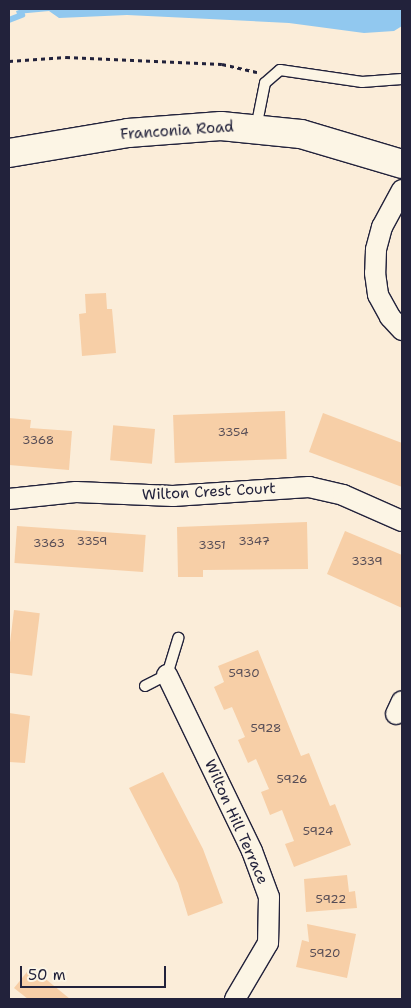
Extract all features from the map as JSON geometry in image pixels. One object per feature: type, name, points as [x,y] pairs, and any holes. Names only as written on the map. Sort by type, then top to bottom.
[{"type":"main road","name":"Franconia Road","points":[[9,153],[171,128],[213,125],[256,128],[325,139],[402,164]]},
{"type":"street","points":[[402,190],[382,227],[376,250],[375,273],[378,295],[390,317],[402,330]]},
{"type":"street","name":"Wilton Crest Court","points":[[9,499],[76,492],[173,496],[310,487],[343,494],[402,521]]},
{"type":"street","name":"Wilton Hill Terrace","points":[[167,675],[252,851],[269,896],[268,943],[235,999]]},
{"type":"lane","points":[[256,128],[262,91],[269,77],[286,69],[362,82],[402,79]]},
{"type":"lane","points":[[145,686],[167,675],[178,638]]},
{"type":"path","points":[[9,61],[66,57],[222,64],[248,68],[269,77]]},
{"type":"water","points":[[22,9],[402,9],[402,26],[394,31],[364,33],[289,23],[127,15],[59,18],[49,11],[17,14],[16,11]]},
{"type":"building","points":[[106,293],[107,309],[112,309],[116,353],[82,356],[79,314],[86,313],[85,294]]},
{"type":"building","points":[[285,411],[287,459],[175,463],[173,415]]},
{"type":"building","points":[[323,413],[402,443],[402,487],[309,452]]},
{"type":"building","points":[[9,418],[31,420],[30,428],[72,431],[69,470],[9,465]]},
{"type":"building","points":[[113,425],[155,429],[152,464],[110,460]]},
{"type":"building","points":[[307,522],[308,569],[203,570],[203,577],[178,577],[177,527]]},
{"type":"building","points":[[17,526],[146,535],[143,572],[14,563]]},
{"type":"building","points":[[345,531],[402,555],[402,608],[327,574]]},
{"type":"building","points":[[14,610],[40,613],[32,676],[9,673],[9,651]]},
{"type":"building","points":[[258,650],[301,756],[309,753],[330,806],[335,804],[351,845],[294,867],[285,844],[294,841],[282,810],[270,815],[261,792],[269,789],[256,759],[248,763],[238,740],[245,737],[232,707],[224,710],[214,687],[224,682],[218,666]]},
{"type":"building","points":[[9,713],[30,716],[25,763],[9,762]]},
{"type":"building","points":[[163,772],[203,849],[223,903],[188,916],[178,883],[129,788]]},
{"type":"building","points":[[347,875],[349,892],[355,891],[357,908],[306,912],[304,879]]},
{"type":"building","points":[[307,924],[356,934],[347,978],[296,967],[302,940],[309,942]]},
{"type":"building","points":[[31,967],[70,999],[28,999],[14,988]]},
{"type":"waterway","points":[[9,20],[22,15]]}]
